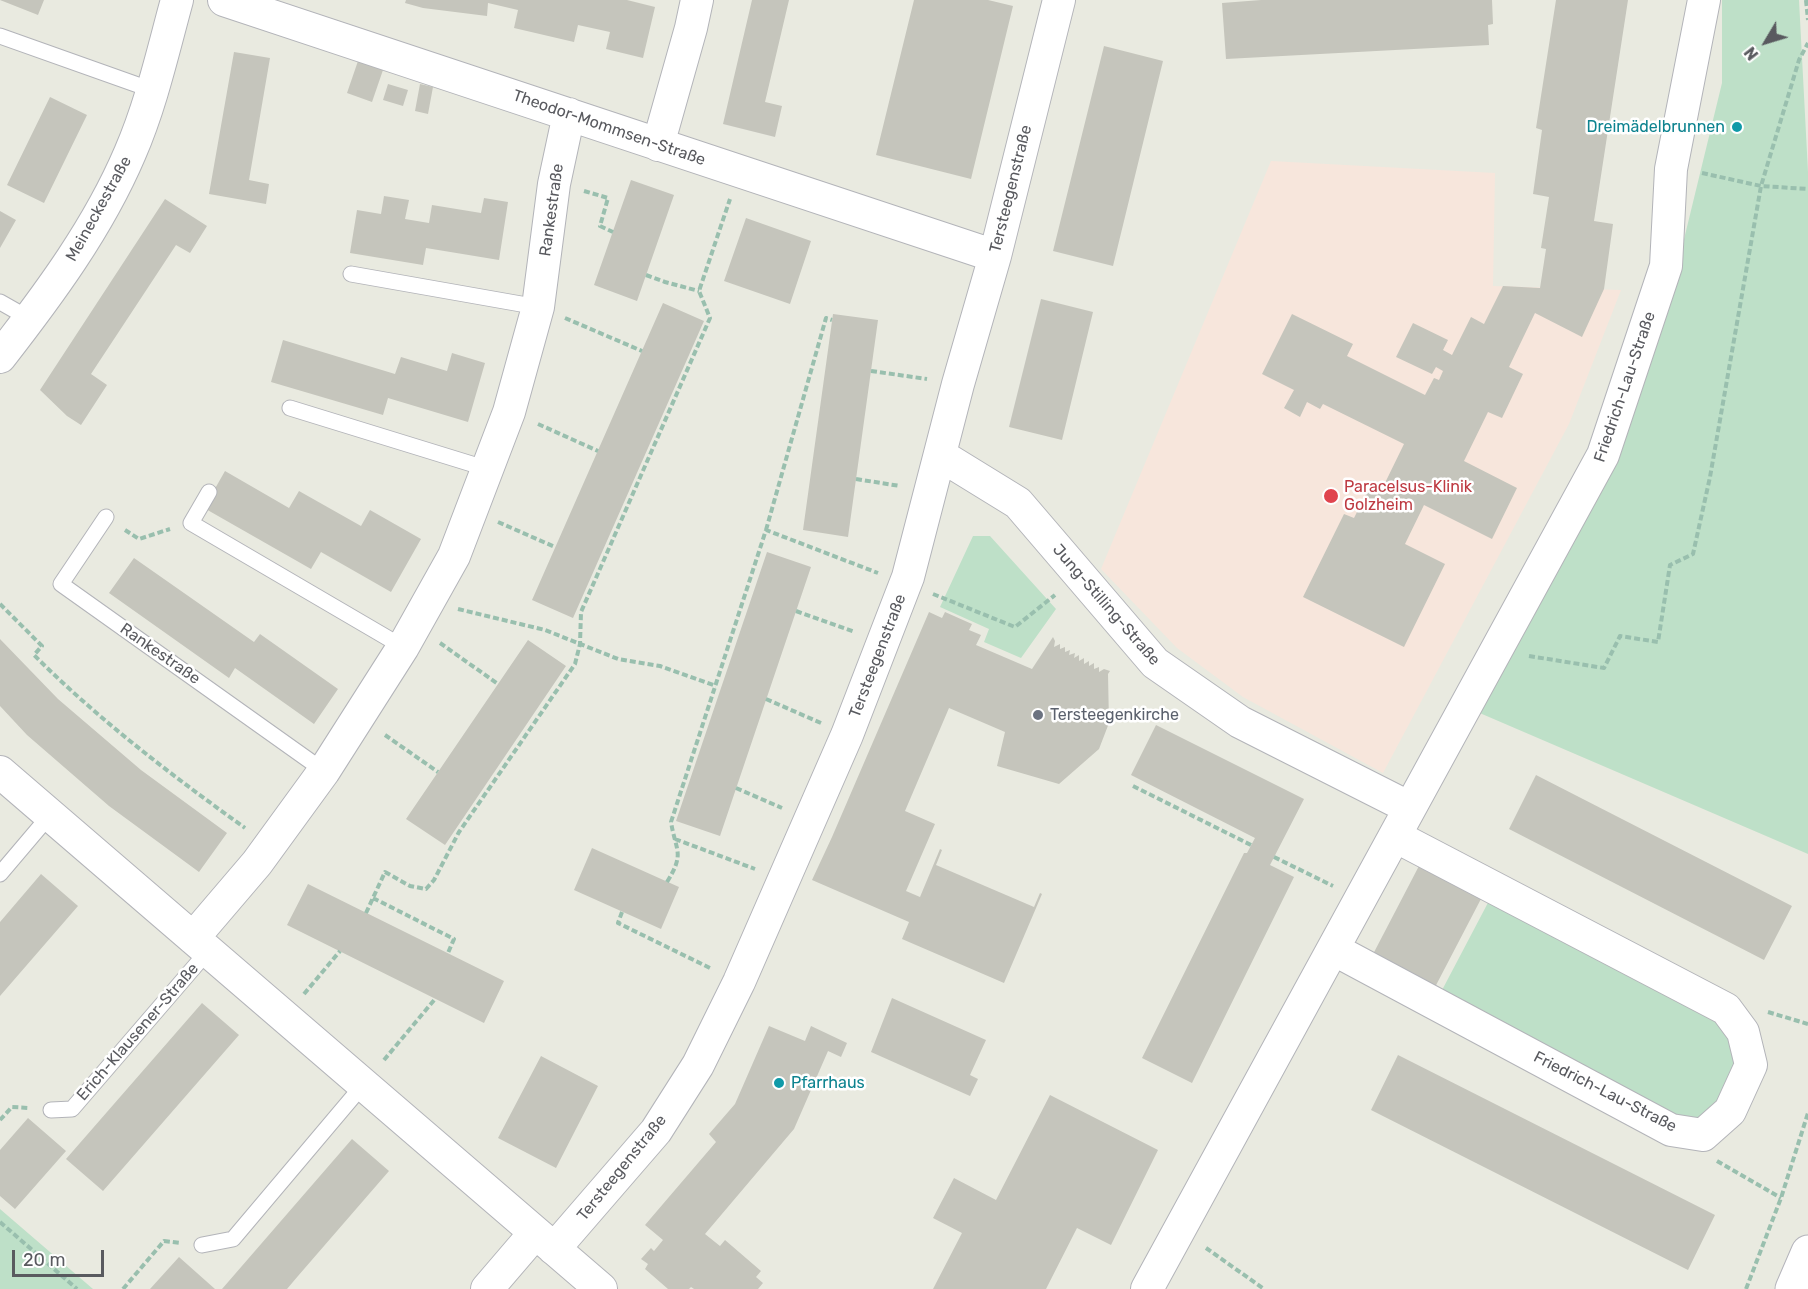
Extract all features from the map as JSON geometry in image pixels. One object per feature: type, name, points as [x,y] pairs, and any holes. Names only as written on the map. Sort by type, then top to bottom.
[{"type":"street","name":"Meineckestraße","points":[[0,357],[64,271],[98,216],[130,153],[152,90],[177,0]]},
{"type":"street","name":"Theodor-Mommsen-Straße","points":[[224,0],[569,114],[738,173],[995,256]]},
{"type":"street","points":[[658,145],[692,28],[697,0]]},
{"type":"street","name":"Tersteegenstraße","points":[[545,1241],[656,1131],[698,1065],[739,982],[847,735],[906,584],[958,384],[995,256],[1059,0]]},
{"type":"street","name":"Friedrich-Lau-Straße","points":[[1147,1289],[1603,455],[1666,266],[1671,169],[1704,0]]},
{"type":"street","name":"Rankestraße","points":[[201,944],[324,771],[415,624],[454,556],[509,412],[538,307],[554,184],[569,114]]},
{"type":"street","name":"Jung-Stilling-Straße","points":[[940,455],[1018,503],[1155,663],[1240,722],[1410,808]]},
{"type":"street","name":"Erich-Klausener-Straße","points":[[0,772],[601,1289]]},
{"type":"street","points":[[1395,836],[1726,1009],[1743,1032],[1751,1065],[1730,1111],[1703,1135]]},
{"type":"street","name":"Friedrich-Lau-Straße","points":[[1334,949],[1671,1130],[1703,1135]]},
{"type":"street","points":[[487,1289],[545,1241]]},
{"type":"street","points":[[1792,1289],[1808,1252]]},
{"type":"lane","points":[[0,36],[152,90]]},
{"type":"lane","points":[[351,274],[538,307]]},
{"type":"lane","points":[[0,302],[30,319]]},
{"type":"lane","points":[[290,408],[489,469]]},
{"type":"lane","points":[[209,492],[191,523],[415,624]]},
{"type":"lane","name":"Rankestraße","points":[[106,518],[61,584],[324,771]]},
{"type":"lane","points":[[0,874],[50,814]]},
{"type":"lane","name":"Erich-Klausener-Straße","points":[[51,1110],[72,1109],[201,944]]},
{"type":"lane","points":[[202,1245],[233,1239],[363,1085]]},
{"type":"path","points":[[1806,0],[1808,20]]},
{"type":"path","points":[[1501,643],[1518,654],[1604,668],[1620,636],[1658,642],[1670,565],[1693,554],[1710,477],[1761,186],[1799,60],[1808,43]]},
{"type":"path","points":[[366,913],[385,872],[410,886],[426,889],[434,880],[459,832],[574,664],[580,644],[581,612],[710,318],[699,291],[738,173]]},
{"type":"path","points":[[1707,174],[1761,186],[1808,189]]},
{"type":"path","points":[[554,184],[608,198],[600,226],[613,232]]},
{"type":"path","points":[[646,275],[699,291]]},
{"type":"path","points":[[538,307],[642,351]]},
{"type":"path","points":[[667,882],[675,869],[679,855],[671,822],[766,530],[826,318],[832,320]]},
{"type":"path","points":[[871,371],[958,384]]},
{"type":"path","points":[[509,412],[598,451]]},
{"type":"path","points":[[856,478],[930,491]]},
{"type":"path","points":[[471,509],[555,548]]},
{"type":"path","points":[[106,518],[138,539],[191,523]]},
{"type":"path","points":[[766,530],[1015,627],[1079,574]]},
{"type":"path","points":[[0,604],[42,646],[33,655],[68,689],[136,747],[270,846]]},
{"type":"path","points":[[796,611],[883,642]]},
{"type":"path","points":[[415,624],[545,630],[618,659],[660,666],[716,686]]},
{"type":"path","points":[[415,624],[498,684]]},
{"type":"path","points":[[766,699],[847,735]]},
{"type":"path","points":[[359,716],[438,772]]},
{"type":"path","points":[[1133,786],[1251,845]]},
{"type":"path","points":[[736,788],[810,819]]},
{"type":"path","points":[[674,838],[760,871],[782,883]]},
{"type":"path","points":[[1274,857],[1360,900]]},
{"type":"path","points":[[373,898],[454,939],[448,953]]},
{"type":"path","points":[[622,912],[618,923],[739,982]]},
{"type":"path","points":[[284,1016],[340,951]]},
{"type":"path","points":[[363,1085],[435,999]]},
{"type":"path","points":[[0,1120],[12,1107],[51,1110]]},
{"type":"path","points":[[1746,1289],[1781,1198],[1808,1113]]},
{"type":"path","points":[[1703,1135],[1711,1157],[1781,1198]]},
{"type":"path","points":[[0,1222],[77,1289]]},
{"type":"path","points":[[1180,1229],[1264,1289]]},
{"type":"path","points":[[123,1289],[165,1241],[202,1245]]},
{"type":"shaded area","name":"Paracelsus-Klinik Golzheim","points":[[1271,161],[1495,173],[1493,286],[1621,290],[1569,424],[1383,773],[1243,697],[1177,648],[1101,569]]},
{"type":"green space","points":[[1722,0],[1799,0],[1808,172],[1808,854],[1475,711],[1677,268],[1722,83]]},
{"type":"green space","points":[[973,536],[990,536],[1056,609],[1021,658],[984,642],[989,629],[940,607]]},
{"type":"green space","points":[[1491,897],[1721,1013],[1739,1050],[1732,1081],[1707,1118],[1686,1121],[1440,994]]},
{"type":"green space","points":[[0,1209],[93,1289],[0,1289]]},
{"type":"building","points":[[0,0],[44,0],[38,15]]},
{"type":"building","points":[[406,0],[627,0],[655,7],[643,58],[606,49],[610,32],[578,25],[574,42],[514,28],[518,10],[488,3],[487,16],[423,8],[405,3]]},
{"type":"building","points":[[752,0],[789,0],[765,102],[782,106],[775,137],[723,124]]},
{"type":"building","points":[[914,0],[988,0],[1013,6],[971,179],[876,155]]},
{"type":"building","points":[[1261,0],[1492,0],[1493,24],[1488,25],[1489,45],[1226,59],[1222,3]]},
{"type":"building","points":[[1556,0],[1628,0],[1594,221],[1613,224],[1604,289],[1582,337],[1535,313],[1509,367],[1523,374],[1502,418],[1488,412],[1464,461],[1517,488],[1492,539],[1424,505],[1405,544],[1445,564],[1404,647],[1303,597],[1344,514],[1354,518],[1373,480],[1384,485],[1404,444],[1323,404],[1320,409],[1307,402],[1300,417],[1284,408],[1294,390],[1262,374],[1292,314],[1353,344],[1347,356],[1425,395],[1434,378],[1439,380],[1443,371],[1436,367],[1432,374],[1396,357],[1413,323],[1448,340],[1443,350],[1452,355],[1471,317],[1484,324],[1503,286],[1540,288],[1546,249],[1541,248],[1549,197],[1533,194],[1542,130],[1536,128]]},
{"type":"building","points":[[1104,46],[1163,61],[1113,266],[1053,251]]},
{"type":"building","points":[[234,52],[270,58],[249,180],[269,184],[266,204],[209,194]]},
{"type":"building","points":[[358,61],[383,70],[372,102],[347,93]]},
{"type":"building","points":[[388,84],[408,90],[403,106],[383,100]]},
{"type":"building","points":[[420,84],[433,87],[428,114],[415,111]]},
{"type":"building","points":[[50,97],[87,115],[44,203],[7,185]]},
{"type":"building","points":[[631,180],[674,195],[637,301],[594,285]]},
{"type":"building","points":[[384,196],[409,200],[405,219],[429,223],[432,205],[481,213],[484,198],[508,202],[499,260],[426,248],[423,265],[350,253],[357,210],[381,214]]},
{"type":"building","points":[[165,199],[207,226],[190,253],[176,245],[91,374],[107,385],[81,425],[67,416],[40,390]]},
{"type":"building","points":[[0,211],[16,220],[0,248]]},
{"type":"building","points":[[746,218],[811,241],[790,304],[724,281]]},
{"type":"building","points":[[1041,299],[1093,312],[1062,440],[1009,427]]},
{"type":"building","points":[[663,303],[704,321],[573,618],[532,600]]},
{"type":"building","points":[[833,314],[878,320],[848,537],[803,530]]},
{"type":"building","points":[[283,340],[395,374],[401,357],[447,371],[452,353],[485,363],[468,422],[388,398],[383,415],[271,382]]},
{"type":"building","points":[[225,471],[289,508],[299,491],[361,526],[370,510],[421,539],[391,592],[321,552],[311,569],[204,508]]},
{"type":"building","points":[[767,552],[811,567],[720,836],[676,821]]},
{"type":"building","points":[[134,558],[254,642],[260,634],[338,689],[314,724],[235,668],[229,678],[109,593]]},
{"type":"building","points":[[929,612],[942,618],[945,612],[972,624],[969,630],[981,635],[976,645],[1032,669],[1053,637],[1054,647],[1060,644],[1060,649],[1065,647],[1065,652],[1070,650],[1069,655],[1075,653],[1074,658],[1079,655],[1079,661],[1084,658],[1084,664],[1089,661],[1089,666],[1094,663],[1094,669],[1099,667],[1099,672],[1104,669],[1110,671],[1108,674],[1109,723],[1099,749],[1059,784],[997,766],[1005,732],[949,708],[905,811],[935,824],[906,891],[920,897],[940,849],[942,850],[936,865],[1034,907],[1040,893],[1042,894],[1004,983],[902,939],[909,922],[812,880]]},
{"type":"building","points":[[0,639],[58,699],[141,770],[227,833],[199,872],[109,806],[27,735],[0,706]]},
{"type":"building","points":[[528,640],[566,666],[445,845],[406,819]]},
{"type":"building","points":[[1156,725],[1304,799],[1270,865],[1294,877],[1192,1083],[1142,1058],[1244,853],[1247,853],[1255,838],[1131,775]]},
{"type":"building","points":[[1536,775],[1792,906],[1764,960],[1509,829]]},
{"type":"building","points":[[592,848],[679,887],[661,929],[574,890]]},
{"type":"building","points":[[1420,864],[1482,897],[1433,991],[1371,958]]},
{"type":"building","points":[[41,874],[78,906],[0,996],[0,922]]},
{"type":"building","points":[[308,884],[504,981],[484,1023],[287,925]]},
{"type":"building","points":[[892,998],[986,1040],[970,1075],[978,1079],[970,1096],[871,1052]]},
{"type":"building","points":[[202,1003],[239,1035],[103,1191],[66,1159]]},
{"type":"building","points":[[769,1026],[805,1041],[811,1026],[847,1043],[841,1057],[828,1051],[794,1129],[705,1234],[720,1246],[725,1240],[761,1271],[756,1277],[763,1283],[758,1289],[694,1289],[691,1287],[689,1289],[668,1289],[645,1269],[648,1264],[641,1259],[651,1248],[654,1251],[663,1240],[645,1225],[716,1142],[709,1134],[735,1104]]},
{"type":"building","points":[[1398,1055],[1715,1215],[1688,1270],[1371,1110]]},
{"type":"building","points":[[541,1056],[598,1086],[556,1168],[498,1138]]},
{"type":"building","points":[[1050,1095],[1158,1150],[1111,1245],[1077,1228],[1046,1289],[933,1289],[962,1233],[933,1218],[954,1178],[996,1200]]},
{"type":"building","points":[[28,1118],[66,1151],[15,1209],[0,1196],[0,1150]]},
{"type":"building","points":[[352,1139],[389,1171],[287,1289],[222,1289]]},
{"type":"building","points":[[179,1257],[215,1289],[150,1289]]},
{"type":"place","name":"Dreimädelbrunnen","points":[[1737,127]]},
{"type":"place","name":"Paracelsus-Klinik Golzheim","points":[[1331,496]]},
{"type":"place","name":"Tersteegenkirche","points":[[1038,715]]},
{"type":"place","name":"Pfarrhaus","points":[[779,1083]]}]
